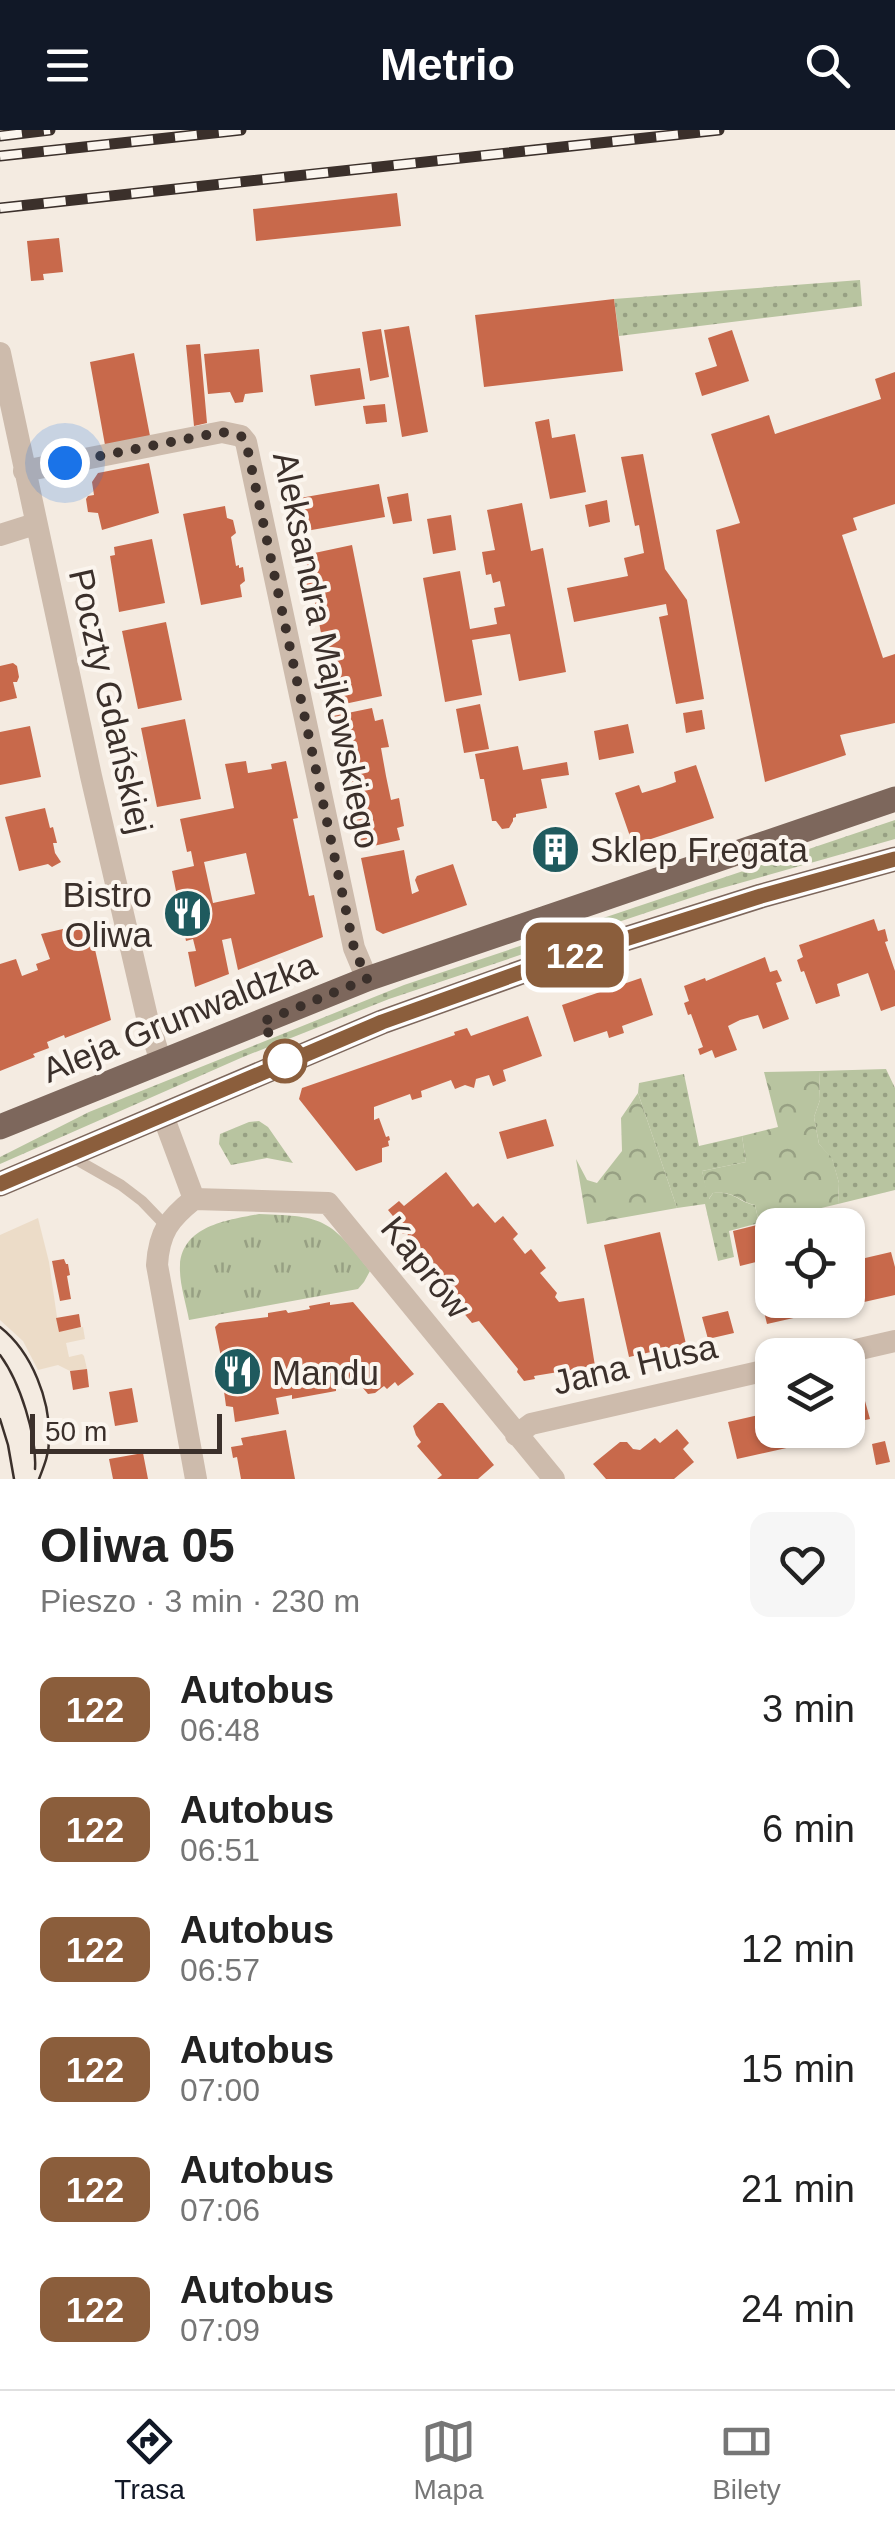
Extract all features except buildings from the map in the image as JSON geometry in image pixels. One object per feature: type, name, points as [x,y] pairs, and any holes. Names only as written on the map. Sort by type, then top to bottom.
[{"type":"main road","name":"Aleja Grunwaldzka","points":[[0,1128],[367,979],[895,799]]},
{"type":"main road","points":[[0,1184],[382,1022],[761,896],[895,860]]},
{"type":"street","name":"Poczty Gdańskiej","points":[[0,353],[95,794],[161,1062]]},
{"type":"street","name":"Aleksandra Majkowskiego","points":[[24,471],[222,432],[241,436],[246,442],[354,948],[367,979]]},
{"type":"street","points":[[0,535],[35,524]]},
{"type":"street","points":[[162,1114],[194,1199],[166,1226],[158,1246],[157,1265],[196,1479]]},
{"type":"street","name":"Kaprów","points":[[194,1199],[328,1203],[554,1479]]},
{"type":"street","points":[[865,1348],[895,1341]]},
{"type":"street","name":"Jana Husa","points":[[516,1435],[531,1424],[755,1373]]},
{"type":"lane","points":[[66,1154],[142,1201],[166,1226]]},
{"type":"green space","points":[[860,280],[862,306],[619,336],[614,299]]},
{"type":"green space","points":[[895,820],[895,839],[708,892],[389,999],[243,1057],[0,1164],[0,1157],[89,1112],[404,985]]},
{"type":"green space","points":[[886,1069],[895,1088],[895,1190],[838,1204],[839,1183],[832,1159],[819,1144],[814,1117],[820,1100],[819,1071]]},
{"type":"green space","points":[[819,1071],[820,1100],[814,1117],[819,1144],[832,1158],[839,1183],[838,1204],[821,1208],[756,1208],[721,1193],[713,1193],[708,1200],[702,1171],[746,1162],[742,1136],[778,1127],[764,1072]]},
{"type":"green space","points":[[684,1074],[699,1146],[742,1136],[746,1162],[702,1171],[709,1199],[713,1193],[721,1193],[755,1205],[755,1224],[729,1231],[734,1257],[718,1261],[705,1204],[677,1208],[638,1093],[639,1083]]},
{"type":"green space","points":[[638,1093],[677,1208],[587,1224],[576,1159],[587,1180],[597,1183],[622,1151],[621,1118]]},
{"type":"green space","points":[[259,1121],[268,1127],[293,1163],[267,1158],[231,1165],[219,1144],[220,1134]]},
{"type":"green space","points":[[259,1214],[313,1219],[325,1224],[370,1271],[364,1282],[358,1289],[189,1320],[180,1265],[189,1241],[209,1227]]},
{"type":"shaded area","points":[[38,1218],[59,1331],[83,1327],[85,1339],[66,1343],[69,1357],[82,1354],[87,1369],[70,1371],[58,1365],[38,1370],[23,1341],[0,1320],[0,1235]]},
{"type":"tram line","points":[[0,1327],[30,1364],[43,1394],[49,1441],[39,1479]]},
{"type":"tram line","points":[[0,1355],[26,1410],[35,1469]]},
{"type":"tram line","points":[[0,1419],[14,1479]]},
{"type":"railway","points":[[0,136],[50,130]]},
{"type":"railway","points":[[0,156],[241,130]]},
{"type":"railway","points":[[0,208],[719,130]]},
{"type":"bus line","name":"122","points":[[0,1184],[382,1022],[530,969],[761,896],[895,859]]},
{"type":"place","name":"Sklep Fregata","points":[[555,849]]},
{"type":"place","name":"Bistro Oliwa","points":[[187,914]]},
{"type":"place","name":"Mandu","points":[[237,1372]]},
{"type":"route","points":[[65,463],[222,432],[232,432],[246,442],[354,948],[367,979],[262,1022],[285,1061]]}]
